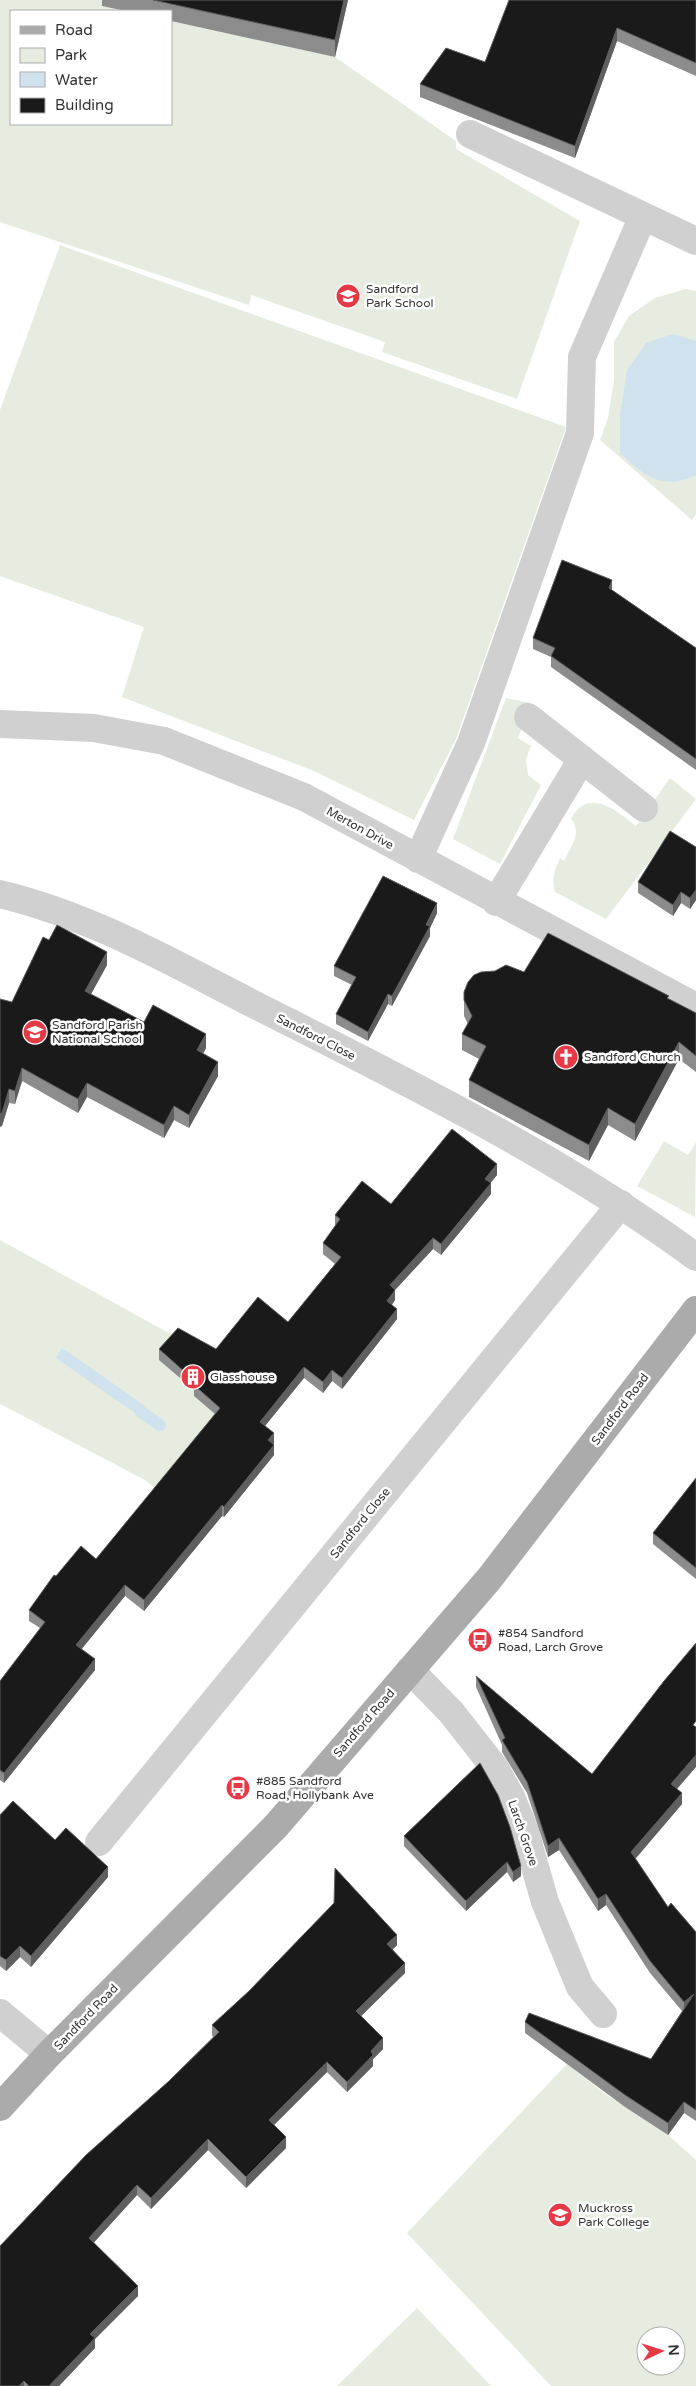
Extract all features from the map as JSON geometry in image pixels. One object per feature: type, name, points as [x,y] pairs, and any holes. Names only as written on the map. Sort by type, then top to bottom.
[{"type":"main road","name":"Sandford Road","points":[[0,2108],[49,2054],[276,1826],[489,1579],[696,1310]]},
{"type":"street","points":[[470,134],[696,241]]},
{"type":"street","points":[[418,859],[471,743],[580,433],[582,357],[643,216]]},
{"type":"street","points":[[528,717],[644,808]]},
{"type":"street","name":"Merton Drive","points":[[0,724],[94,728],[164,741],[304,797],[696,1008]]},
{"type":"street","points":[[496,902],[582,759]]},
{"type":"street","name":"Sandford Close","points":[[0,894],[75,917],[139,944],[527,1147],[621,1204],[696,1257]]},
{"type":"street","name":"Sandford Close","points":[[98,1842],[621,1204]]},
{"type":"street","name":"Larch Grove","points":[[410,1670],[456,1719],[495,1768],[512,1800],[525,1832],[545,1902],[580,1987],[603,2014]]},
{"type":"street","points":[[0,2013],[49,2054]]},
{"type":"green space","points":[[0,0],[104,0],[124,10],[10,10],[10,125],[172,125],[172,21],[335,57],[456,141],[456,149],[580,221],[517,399],[382,352],[385,342],[251,295],[249,305],[0,222]]},
{"type":"green space","points":[[60,245],[566,427],[456,739],[414,820],[314,771],[122,697],[144,627],[0,576],[0,410]]},
{"type":"green space","points":[[686,289],[696,291],[696,514],[692,520],[600,440],[608,418],[614,380],[614,342],[629,316],[655,298]]},
{"type":"green space","points":[[506,698],[531,703],[518,738],[531,746],[526,759],[528,775],[541,785],[500,864],[453,839]]},
{"type":"green space","points":[[670,778],[696,799],[606,919],[555,892],[553,883],[555,870],[560,858],[564,861],[576,835],[576,829],[571,819],[578,809],[586,804],[603,804],[612,808],[636,826]]},
{"type":"green space","points":[[664,1141],[688,1155],[696,1142],[695,1217],[637,1186]]},
{"type":"green space","points":[[0,1240],[178,1338],[218,1414],[160,1492],[145,1480],[0,1404]]},
{"type":"green space","name":"Muckross Park College","points":[[567,2064],[604,2093],[668,2135],[696,2160],[696,2386],[551,2386],[407,2233]]},
{"type":"green space","points":[[417,2308],[491,2386],[337,2386]]},
{"type":"water","points":[[673,334],[696,341],[696,475],[674,482],[655,479],[637,468],[620,453],[620,415],[627,370],[646,343]]},
{"type":"water","points":[[62,1348],[144,1405],[138,1415],[56,1358]]},
{"type":"building","points":[[153,0],[344,0],[335,40]]},
{"type":"building","points":[[509,0],[696,0],[696,63],[617,28],[575,146],[420,84],[446,48],[485,62]]},
{"type":"building","points":[[562,560],[612,580],[609,588],[696,648],[696,759],[551,656],[555,648],[533,638]]},
{"type":"building","points":[[670,831],[696,847],[696,890],[690,898],[681,892],[673,905],[638,882]]},
{"type":"building","points":[[383,876],[437,903],[426,925],[430,926],[392,996],[388,994],[368,1032],[336,1014],[356,977],[334,966]]},
{"type":"building","points":[[57,925],[107,952],[85,991],[144,1022],[153,1005],[206,1034],[197,1050],[218,1062],[189,1115],[174,1106],[164,1125],[87,1083],[78,1099],[22,1068],[15,1091],[9,1089],[2,1113],[0,1114],[0,999],[12,1002],[43,937],[49,940]]},
{"type":"building","name":"Sandford Church","points":[[548,933],[669,996],[667,998],[696,1013],[696,1056],[679,1042],[635,1124],[608,1108],[589,1145],[469,1080],[486,1046],[462,1034],[472,1016],[464,1000],[464,992],[468,982],[474,975],[481,972],[495,971],[506,965],[524,972]]},
{"type":"building","points":[[452,1129],[497,1164],[485,1179],[491,1183],[441,1244],[433,1238],[390,1285],[395,1290],[387,1301],[397,1309],[342,1378],[332,1370],[323,1382],[304,1367],[260,1422],[274,1433],[268,1440],[274,1445],[224,1507],[222,1505],[144,1600],[125,1585],[76,1645],[95,1659],[4,1773],[0,1770],[0,1681],[45,1622],[29,1610],[54,1575],[56,1576],[81,1546],[96,1559],[220,1408],[194,1385],[196,1382],[159,1349],[178,1328],[216,1349],[258,1297],[288,1322],[341,1257],[323,1243],[340,1219],[335,1215],[362,1181],[391,1204]]},
{"type":"building","points":[[696,1478],[696,1568],[653,1533]]},
{"type":"building","points":[[696,1643],[696,1721],[693,1725],[696,1727],[696,1755],[671,1784],[682,1793],[631,1852],[668,1907],[671,1903],[696,1932],[696,2110],[684,2102],[668,2123],[625,2095],[525,2022],[529,2013],[651,2059],[694,1994],[684,2002],[650,1961],[606,1894],[598,1899],[559,1838],[548,1846],[527,1782],[502,1740],[505,1738],[476,1676],[592,1774]]},
{"type":"building","points":[[480,1763],[498,1795],[510,1827],[521,1866],[513,1872],[507,1862],[466,1901],[404,1836]]},
{"type":"building","points":[[13,1801],[55,1840],[66,1828],[108,1867],[31,1956],[20,1946],[6,1960],[0,1956],[0,1815]]},
{"type":"building","points":[[335,1868],[397,1935],[387,1944],[405,1963],[356,2011],[383,2038],[371,2051],[373,2055],[347,2082],[327,2062],[269,2120],[286,2137],[246,2177],[208,2139],[151,2198],[137,2185],[89,2238],[138,2286],[90,2334],[95,2338],[49,2386],[29,2386],[24,2381],[19,2386],[0,2386],[0,2246],[86,2155],[169,2081],[219,2032],[212,2025],[249,1991],[334,1903]]},
{"type":"waterway","points":[[140,1411],[160,1425]]},
{"type":"place","name":"Sandford Park School","points":[[348,296]]},
{"type":"place","name":"Sandford Parish National School","points":[[35,1032]]},
{"type":"place","name":"Sandford Church","points":[[566,1057]]},
{"type":"place","name":"Glasshouse","points":[[193,1377]]},
{"type":"place","name":"#854 Sandford Road, Larch Grove","points":[[480,1640]]},
{"type":"place","name":"#885 Sandford Road, Hollybank Ave","points":[[238,1788]]},
{"type":"place","name":"Muckross Park College","points":[[560,2215]]}]
